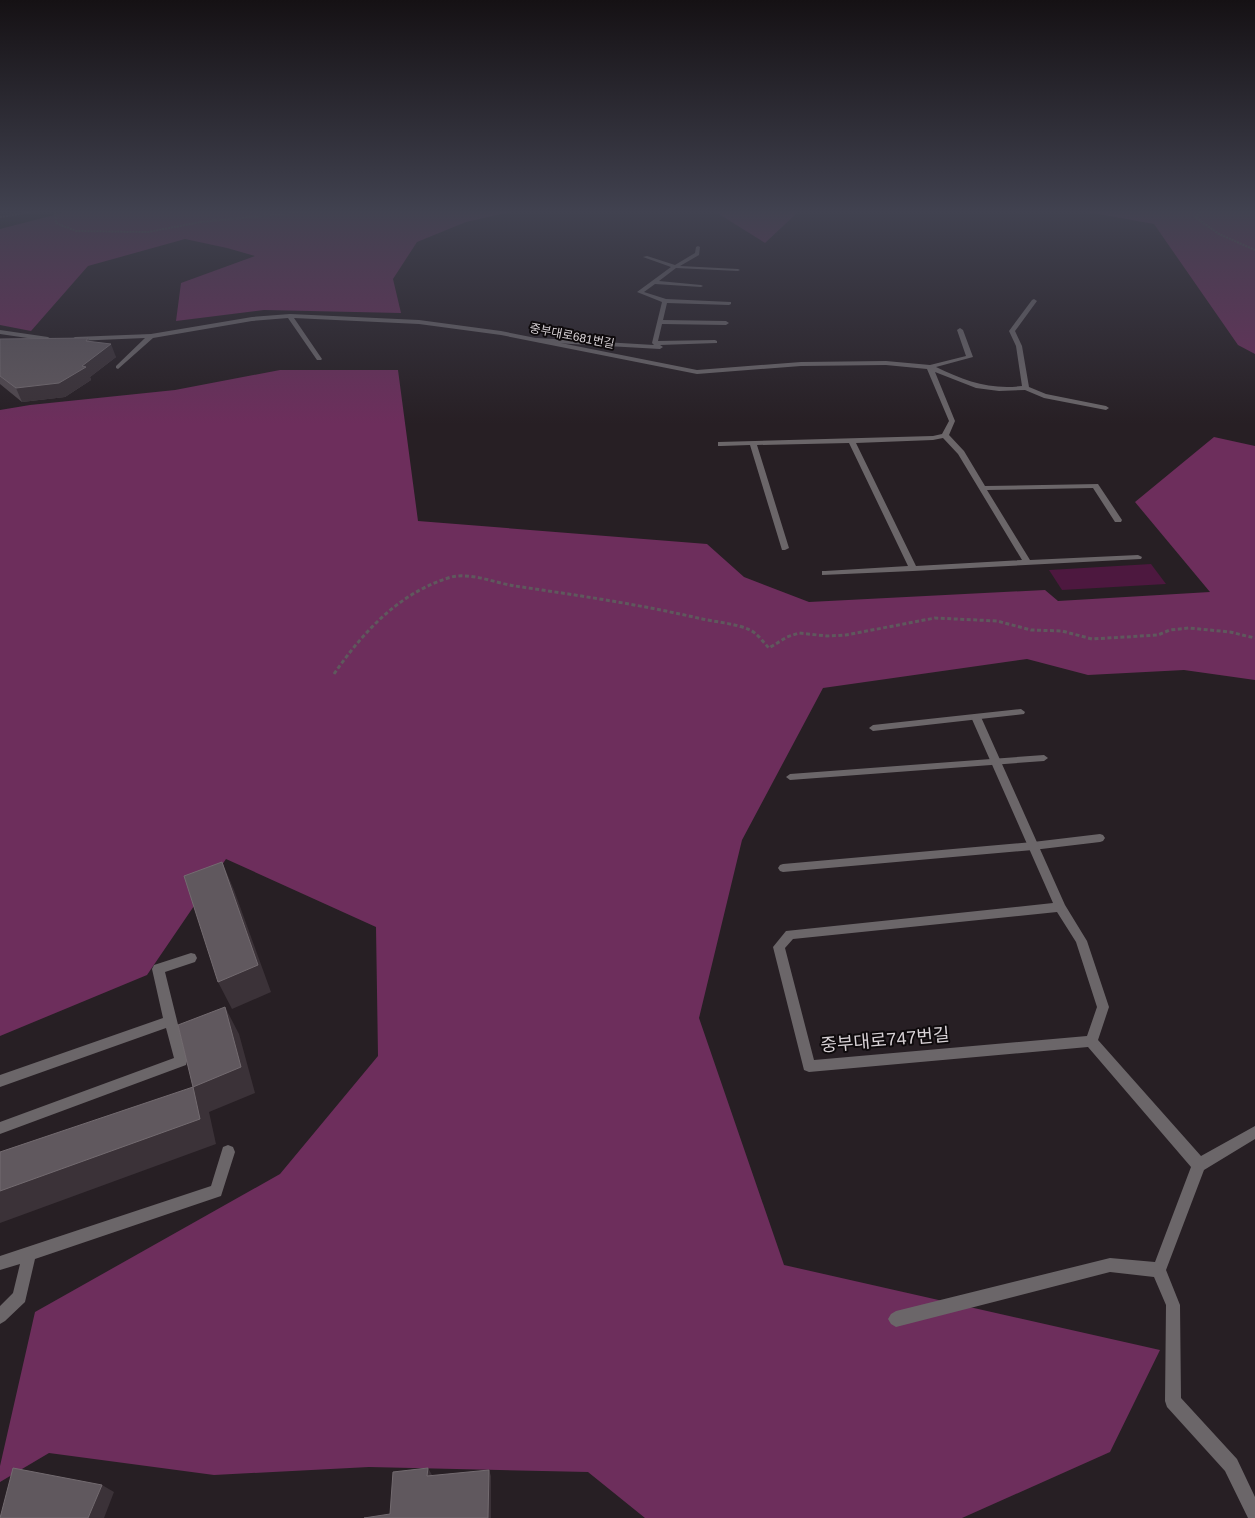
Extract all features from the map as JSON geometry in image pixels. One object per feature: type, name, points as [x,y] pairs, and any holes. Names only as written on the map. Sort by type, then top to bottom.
[{"type":"street","points":[[1026,388],[1020,346],[1012,331],[1034,301]]},
{"type":"street","points":[[290,316],[319,359]]},
{"type":"street","name":"중부대로681번길","points":[[64,339],[151,336],[252,319],[290,316],[419,322],[537,340],[697,372],[801,364],[886,363],[930,367]]},
{"type":"street","points":[[930,367],[970,357],[960,330]]},
{"type":"street","points":[[0,332],[54,340]]},
{"type":"street","points":[[118,367],[151,336]]},
{"type":"street","points":[[930,367],[972,386],[1004,391],[1026,388],[1044,396],[1106,408]]},
{"type":"street","points":[[930,367],[952,421],[945,435]]},
{"type":"street","points":[[721,444],[851,441],[945,435]]},
{"type":"street","points":[[945,435],[961,453],[1028,563]]},
{"type":"street","points":[[851,441],[913,569]]},
{"type":"street","points":[[753,443],[785,548]]},
{"type":"street","points":[[983,488],[1094,486],[1118,520]]},
{"type":"street","points":[[825,573],[1138,557]]},
{"type":"street","points":[[976,717],[1060,907],[1081,941],[1103,1007],[1091,1041],[1199,1166]]},
{"type":"street","name":"중부대로747번길","points":[[1060,907],[790,934],[779,947],[809,1066],[1091,1041]]},
{"type":"street","points":[[0,1128],[181,1061],[158,969],[191,958]]},
{"type":"street","points":[[0,1081],[170,1021]]},
{"type":"street","points":[[1255,1132],[1199,1166],[1159,1270],[1173,1305],[1173,1401],[1231,1465],[1255,1515]]},
{"type":"street","points":[[0,1264],[216,1191],[228,1152]]},
{"type":"street","points":[[0,1316],[20,1297],[29,1254]]},
{"type":"street","points":[[896,1319],[1110,1265],[1159,1270]]},
{"type":"lane","points":[[701,286],[653,282],[640,292],[665,301],[729,303]]},
{"type":"lane","points":[[655,343],[665,301]]},
{"type":"lane","points":[[659,322],[726,323]]},
{"type":"lane","points":[[537,340],[660,347],[655,343]]},
{"type":"lane","points":[[655,343],[715,342]]},
{"type":"lane","points":[[872,728],[1021,712]]},
{"type":"lane","points":[[790,777],[1044,758]]},
{"type":"lane","points":[[784,868],[1033,846],[1100,838]]},
{"type":"path","points":[[334,674],[349,652],[375,622],[401,601],[422,588],[450,578],[470,577],[502,584],[645,606],[751,630],[769,648],[787,637],[799,633],[828,636],[846,635],[935,618],[997,621],[1031,630],[1062,631],[1092,639],[1158,635],[1170,630],[1189,628],[1230,632],[1255,638]]},
{"type":"shaded area","points":[[0,282],[74,282],[31,331],[0,325]]},
{"type":"shaded area","points":[[394,282],[401,313],[264,310],[176,321],[181,283]]},
{"type":"shaded area","points":[[1194,282],[1255,282],[1255,354],[1238,345]]},
{"type":"shaded area","points":[[280,370],[398,370],[418,521],[707,544],[744,577],[809,602],[1045,590],[1058,601],[1210,592],[1135,502],[1214,437],[1255,446],[1255,680],[1184,670],[1088,675],[1027,659],[823,688],[742,840],[699,1018],[784,1265],[1160,1350],[1110,1452],[962,1518],[645,1518],[588,1472],[369,1467],[214,1475],[49,1453],[0,1482],[0,1466],[35,1312],[280,1174],[378,1056],[376,927],[226,859],[147,975],[0,1036],[0,410],[30,405],[175,390]]},
{"type":"shaded area","points":[[1151,564],[1166,584],[1062,590],[1049,570]]},
{"type":"building","points":[[88,338],[86,341],[111,344],[82,366],[86,367],[59,383],[16,388],[0,376],[0,339]]},
{"type":"building","points":[[222,862],[258,965],[218,982],[184,876]]},
{"type":"building","points":[[225,1007],[241,1067],[193,1087],[178,1025]]},
{"type":"building","points":[[193,1087],[200,1119],[0,1191],[0,1152]]},
{"type":"building","points":[[13,1468],[102,1485],[88,1518],[0,1518]]},
{"type":"building","points":[[428,1468],[427,1476],[489,1470],[488,1518],[364,1518],[390,1514],[393,1472]]}]
